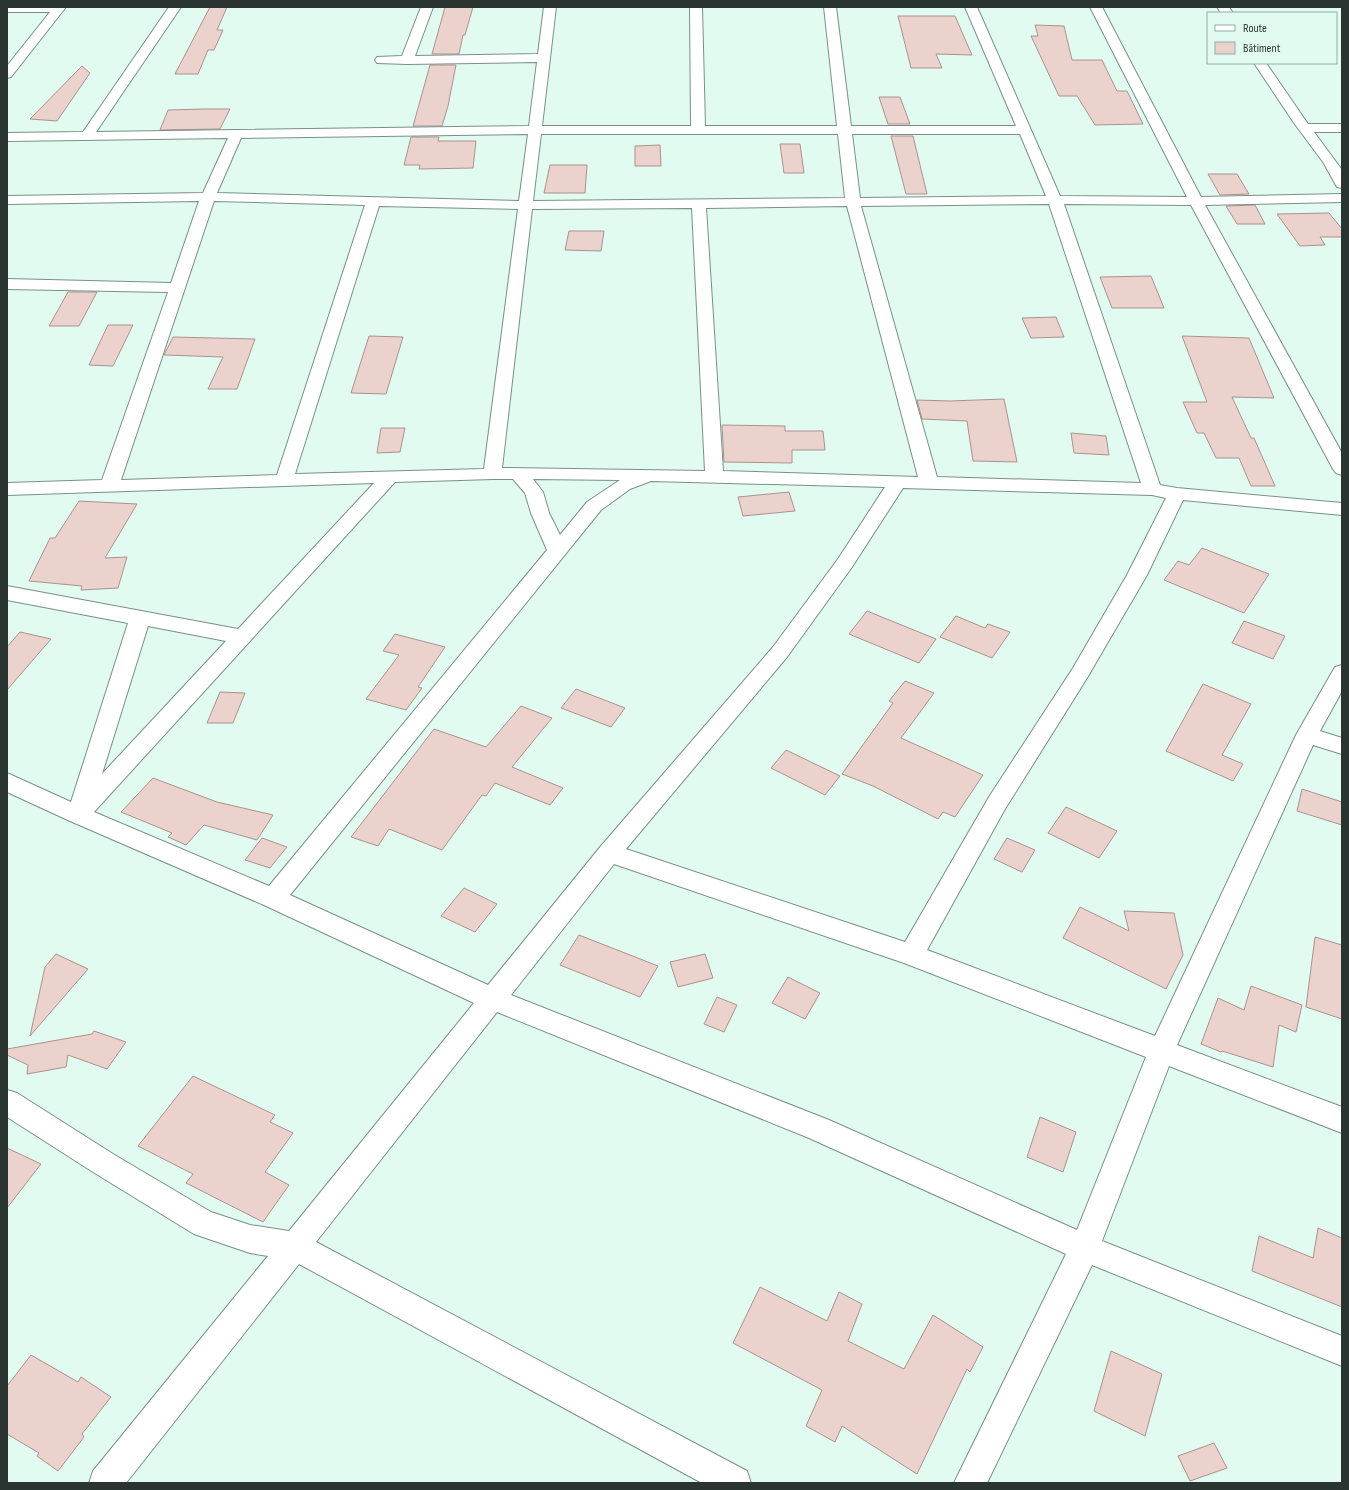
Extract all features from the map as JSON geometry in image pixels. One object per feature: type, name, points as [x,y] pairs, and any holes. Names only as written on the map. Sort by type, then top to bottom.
[{"type":"street","points":[[87,136],[175,7]]},
{"type":"street","points":[[406,60],[427,7]]},
{"type":"street","points":[[492,474],[550,7]]},
{"type":"street","points":[[696,7],[698,130]]},
{"type":"street","points":[[830,7],[853,202],[929,483]]},
{"type":"street","points":[[971,7],[1055,200],[1152,489]]},
{"type":"street","points":[[1096,7],[1196,201],[1342,469]]},
{"type":"street","points":[[7,9],[59,8]]},
{"type":"street","points":[[7,74],[59,8]]},
{"type":"street","points":[[381,60],[544,58]]},
{"type":"street","points":[[1261,64],[1304,128],[1338,173],[1342,184]]},
{"type":"street","points":[[1304,128],[1342,128]]},
{"type":"street","points":[[7,138],[535,130],[1024,130]]},
{"type":"street","points":[[110,485],[208,197],[236,134]]},
{"type":"street","points":[[7,200],[208,197],[525,205],[1055,200],[1196,201],[1342,198]]},
{"type":"street","points":[[284,480],[373,202]]},
{"type":"street","points":[[699,203],[714,477]]},
{"type":"street","points":[[7,284],[177,288]]},
{"type":"street","points":[[518,473],[534,492],[540,513],[557,550]]},
{"type":"street","points":[[7,489],[518,473],[655,475],[1152,489],[1177,494],[1342,510]]},
{"type":"street","points":[[273,898],[594,506],[624,485],[655,475]]},
{"type":"street","points":[[78,815],[390,477]]},
{"type":"street","points":[[105,1483],[609,853],[780,652],[845,563],[897,482]]},
{"type":"street","points":[[911,955],[997,803],[1084,667],[1137,575],[1177,494]]},
{"type":"street","points":[[7,593],[242,637]]},
{"type":"street","points":[[78,815],[140,618]]},
{"type":"street","points":[[970,1483],[1084,1248],[1161,1051],[1307,735],[1342,672]]},
{"type":"street","points":[[1307,735],[1342,746]]},
{"type":"street","points":[[7,782],[78,815],[273,898],[492,999],[819,1128],[1084,1248],[1342,1352]]},
{"type":"street","points":[[609,853],[911,955],[1342,1120]]},
{"type":"street","points":[[7,1102],[103,1163],[204,1224],[250,1239],[295,1246],[735,1483]]},
{"type":"building","points":[[210,7],[227,7],[217,30],[223,30],[214,50],[208,50],[198,74],[175,74]]},
{"type":"building","points":[[445,7],[473,7],[465,35],[463,35],[459,54],[432,54]]},
{"type":"building","points":[[898,16],[955,16],[972,55],[936,54],[942,68],[911,68]]},
{"type":"building","points":[[1035,25],[1064,26],[1072,60],[1102,60],[1117,91],[1127,91],[1143,124],[1095,125],[1077,96],[1059,96],[1031,36],[1038,36]]},
{"type":"building","points":[[430,65],[456,65],[448,106],[442,126],[413,126]]},
{"type":"building","points":[[82,66],[90,73],[57,121],[30,119]]},
{"type":"building","points":[[879,97],[900,97],[910,124],[888,124]]},
{"type":"building","points":[[230,109],[220,129],[160,130],[168,110]]},
{"type":"building","points":[[891,136],[913,136],[927,194],[906,194]]},
{"type":"building","points":[[411,137],[439,137],[438,141],[476,141],[473,168],[419,169],[420,165],[404,165]]},
{"type":"building","points":[[780,144],[800,144],[804,173],[784,173]]},
{"type":"building","points":[[660,145],[661,166],[635,166],[635,146]]},
{"type":"building","points":[[550,165],[587,165],[585,193],[544,193]]},
{"type":"building","points":[[1208,174],[1237,174],[1249,194],[1220,195]]},
{"type":"building","points":[[1255,205],[1265,224],[1237,224],[1226,206]]},
{"type":"building","points":[[1329,213],[1342,229],[1342,237],[1320,237],[1325,245],[1300,246],[1277,214]]},
{"type":"building","points":[[569,231],[604,231],[601,251],[565,250]]},
{"type":"building","points":[[1151,276],[1164,308],[1112,308],[1100,277]]},
{"type":"building","points":[[68,292],[97,292],[79,326],[49,326]]},
{"type":"building","points":[[1056,317],[1064,337],[1031,338],[1022,318]]},
{"type":"building","points":[[108,325],[133,325],[113,366],[89,365]]},
{"type":"building","points":[[369,336],[403,337],[386,394],[351,393]]},
{"type":"building","points":[[1182,336],[1249,338],[1274,398],[1232,397],[1251,438],[1254,438],[1275,486],[1251,486],[1239,458],[1216,458],[1204,433],[1197,433],[1183,402],[1207,402]]},
{"type":"building","points":[[173,337],[255,339],[237,389],[208,389],[223,357],[164,355]]},
{"type":"building","points":[[1004,399],[1017,462],[973,461],[967,421],[922,419],[917,400],[950,401]]},
{"type":"building","points":[[722,425],[785,426],[785,431],[823,431],[825,450],[792,450],[792,463],[724,462]]},
{"type":"building","points":[[381,428],[405,428],[400,452],[377,453]]},
{"type":"building","points":[[1071,433],[1106,436],[1109,455],[1074,453]]},
{"type":"building","points":[[789,492],[795,511],[743,516],[738,497]]},
{"type":"building","points":[[79,501],[137,504],[105,558],[127,557],[118,588],[81,590],[82,586],[29,581],[50,538],[55,538]]},
{"type":"building","points":[[1202,548],[1269,574],[1244,613],[1164,580],[1178,561],[1189,565]]},
{"type":"building","points":[[867,611],[936,639],[919,663],[849,634]]},
{"type":"building","points":[[956,616],[985,628],[988,624],[1010,632],[992,658],[940,637]]},
{"type":"building","points":[[1244,621],[1285,636],[1273,659],[1232,643]]},
{"type":"building","points":[[20,632],[51,639],[7,690],[7,647]]},
{"type":"building","points":[[395,634],[445,647],[418,687],[422,688],[406,710],[366,699],[399,655],[383,651]]},
{"type":"building","points":[[905,681],[934,693],[901,738],[983,775],[955,817],[943,812],[938,819],[873,786],[842,774],[893,703],[889,701]]},
{"type":"building","points":[[1203,684],[1251,704],[1222,755],[1243,764],[1233,781],[1166,751]]},
{"type":"building","points":[[576,689],[625,708],[611,727],[561,708]]},
{"type":"building","points":[[220,692],[245,693],[233,723],[207,723]]},
{"type":"building","points":[[521,706],[552,718],[512,767],[563,788],[550,805],[495,783],[486,796],[482,795],[442,850],[389,829],[378,846],[351,837],[434,729],[486,747]]},
{"type":"building","points":[[786,750],[840,776],[825,795],[771,768]]},
{"type":"building","points":[[153,778],[217,802],[273,815],[257,840],[204,825],[186,845],[168,837],[172,833],[121,812]]},
{"type":"building","points":[[1302,789],[1342,802],[1342,825],[1297,811]]},
{"type":"building","points":[[1066,807],[1117,831],[1099,858],[1048,833]]},
{"type":"building","points":[[262,838],[287,847],[270,868],[245,860]]},
{"type":"building","points":[[1007,838],[1035,850],[1022,872],[994,859]]},
{"type":"building","points":[[464,888],[497,904],[475,932],[441,916]]},
{"type":"building","points":[[1080,907],[1129,931],[1124,911],[1174,913],[1183,955],[1166,989],[1063,938]]},
{"type":"building","points":[[579,935],[658,966],[640,997],[560,965]]},
{"type":"building","points":[[1315,937],[1342,945],[1342,1019],[1306,1007]]},
{"type":"building","points":[[56,954],[88,969],[30,1036],[45,967]]},
{"type":"building","points":[[705,954],[713,978],[678,987],[670,962]]},
{"type":"building","points":[[788,977],[820,993],[805,1019],[772,1003]]},
{"type":"building","points":[[1251,986],[1302,1005],[1296,1032],[1279,1025],[1273,1067],[1222,1051],[1221,1052],[1201,1044],[1218,998],[1244,1010]]},
{"type":"building","points":[[717,997],[737,1005],[724,1032],[704,1024]]},
{"type":"building","points":[[94,1031],[126,1042],[107,1069],[68,1055],[66,1067],[27,1074],[28,1065],[7,1055],[7,1049],[92,1034]]},
{"type":"building","points":[[193,1076],[275,1115],[270,1122],[293,1133],[265,1172],[289,1185],[263,1222],[186,1183],[193,1174],[138,1146]]},
{"type":"building","points":[[1040,1117],[1076,1132],[1063,1172],[1027,1157]]},
{"type":"building","points":[[7,1148],[41,1164],[7,1208]]},
{"type":"building","points":[[1318,1228],[1342,1238],[1342,1307],[1252,1271],[1259,1236],[1313,1258]]},
{"type":"building","points":[[760,1287],[827,1321],[839,1292],[862,1304],[848,1341],[904,1369],[933,1315],[983,1347],[970,1372],[967,1369],[917,1474],[842,1426],[835,1442],[806,1426],[822,1390],[733,1343]]},
{"type":"building","points":[[1111,1351],[1162,1374],[1145,1436],[1094,1411]]},
{"type":"building","points":[[31,1355],[78,1382],[81,1377],[111,1397],[82,1434],[84,1437],[58,1471],[37,1456],[39,1453],[7,1434],[7,1386]]},
{"type":"building","points":[[1214,1443],[1227,1468],[1190,1481],[1178,1456]]}]
